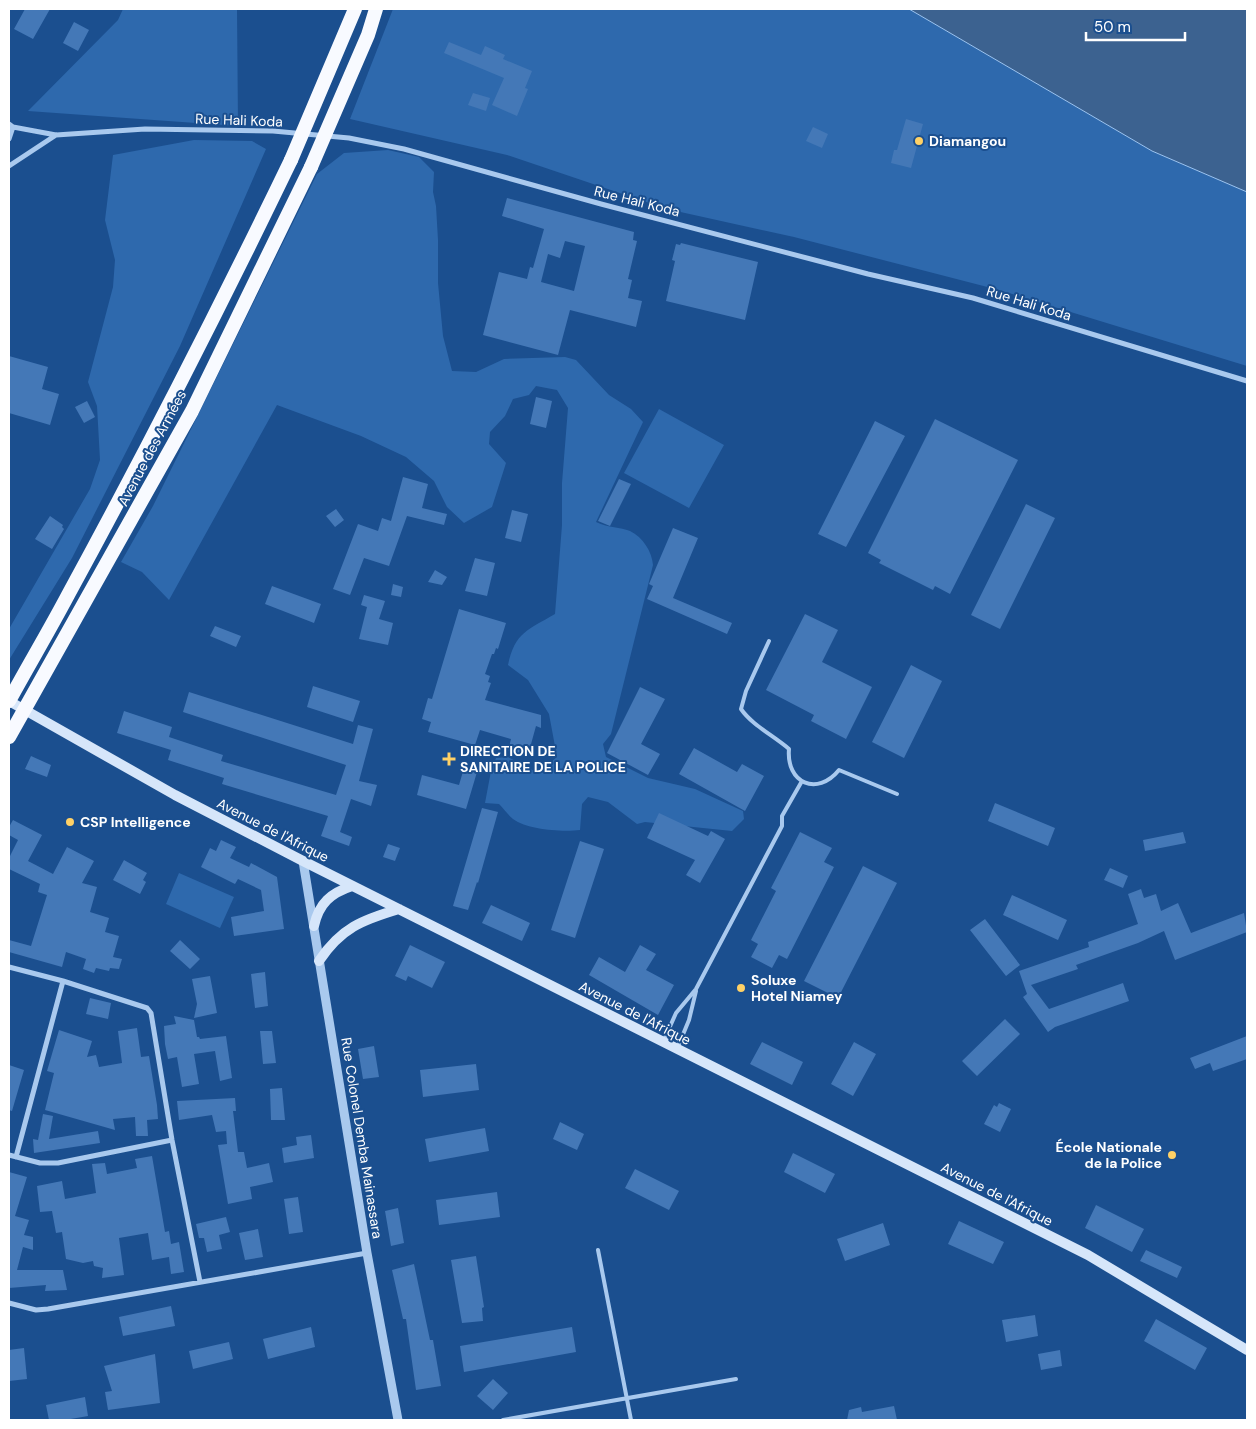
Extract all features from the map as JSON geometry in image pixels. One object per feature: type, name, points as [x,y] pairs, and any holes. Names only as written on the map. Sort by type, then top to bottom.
[{"type":"highway","name":"Avenue des Armées","points":[[9,701],[68,596],[247,250],[291,160],[355,9]]},
{"type":"highway","name":"Avenue des Armées","points":[[9,737],[192,411],[268,260],[311,168],[368,35],[376,9]]},
{"type":"highway","points":[[247,250],[268,260]]},
{"type":"main road","name":"Avenue de l'Afrique","points":[[9,701],[175,794],[352,886],[1088,1255],[1247,1350]]},
{"type":"main road","points":[[314,926],[320,908],[330,895],[352,886]]},
{"type":"main road","points":[[319,961],[335,939],[355,924],[399,909]]},
{"type":"street","name":"Rue Hali Koda","points":[[11,126],[56,135],[145,129],[273,131],[349,138],[404,148],[601,204],[868,274],[973,298],[1247,381]]},
{"type":"street","points":[[9,138],[11,126]]},
{"type":"street","points":[[9,166],[56,135]]},
{"type":"street","name":"Rue Colonel Demba Mainassara","points":[[303,860],[367,1253],[398,1420]]},
{"type":"street","points":[[9,967],[64,981],[146,1008],[151,1013],[172,1140],[200,1282]]},
{"type":"street","points":[[16,1157],[64,981]]},
{"type":"street","points":[[9,1155],[40,1163],[58,1163],[172,1140]]},
{"type":"street","points":[[9,1303],[36,1310],[48,1309],[367,1253]]},
{"type":"lane","points":[[769,641],[746,691],[741,709],[748,719],[769,732],[789,749],[788,761],[793,773],[802,781],[812,784],[823,783],[832,778],[839,770],[897,794]]},
{"type":"lane","points":[[663,1042],[676,1013],[696,989],[782,826],[782,816],[802,781]]},
{"type":"lane","points":[[676,1049],[689,1020],[696,989]]},
{"type":"lane","points":[[598,1250],[631,1420]]},
{"type":"lane","points":[[503,1420],[736,1379]]},
{"type":"shaded area","points":[[123,9],[237,9],[238,126],[28,111],[118,20]]},
{"type":"shaded area","points":[[393,9],[909,9],[1152,151],[1247,192],[1247,366],[999,290],[794,237],[667,209],[507,155],[350,119]]},
{"type":"shaded area","points":[[909,9],[1247,9],[1247,192],[1152,151]]},
{"type":"shaded area","points":[[194,140],[252,141],[266,149],[180,346],[72,558],[9,660],[9,629],[90,489],[100,460],[97,406],[88,382],[113,287],[115,260],[105,220],[113,155]]},
{"type":"shaded area","points":[[388,150],[419,157],[434,172],[433,192],[436,206],[438,240],[438,283],[443,336],[452,371],[476,372],[504,359],[565,357],[576,360],[609,395],[631,409],[643,422],[596,522],[630,531],[639,537],[651,555],[653,565],[611,734],[603,744],[606,757],[648,778],[695,789],[743,811],[744,819],[732,831],[645,822],[637,824],[608,802],[588,797],[582,804],[580,830],[564,831],[536,828],[519,823],[499,804],[485,803],[491,771],[496,758],[508,757],[538,773],[557,757],[549,714],[528,680],[508,665],[514,645],[524,633],[555,614],[568,408],[557,390],[536,386],[529,395],[513,399],[505,416],[490,432],[489,444],[506,463],[492,507],[464,523],[447,507],[434,481],[406,457],[361,436],[277,405],[169,600],[142,572],[121,562],[153,506],[317,174],[344,153]]},
{"type":"shaded area","points":[[659,409],[724,445],[689,508],[624,473]]},
{"type":"shaded area","points":[[179,873],[234,897],[220,928],[166,904]]},
{"type":"building","points":[[25,9],[50,9],[33,39],[14,29]]},
{"type":"building","points":[[74,22],[89,30],[78,51],[63,43]]},
{"type":"building","points":[[449,42],[481,55],[485,46],[505,55],[503,59],[532,71],[525,88],[528,89],[517,116],[492,105],[504,78],[444,53]]},
{"type":"building","points":[[473,93],[490,98],[486,111],[468,105]]},
{"type":"building","points":[[906,119],[923,124],[911,168],[891,163]]},
{"type":"building","points":[[813,127],[828,134],[822,148],[806,141]]},
{"type":"building","points":[[507,198],[634,232],[633,240],[637,241],[628,279],[632,280],[628,298],[642,301],[636,327],[570,310],[558,355],[483,335],[499,272],[527,279],[530,267],[533,268],[544,229],[502,216]],"holes":[[[565,241],[585,246],[574,291],[541,282],[548,254],[560,258]]]},
{"type":"building","points":[[681,243],[758,262],[745,320],[666,301],[675,261],[672,260],[676,244],[680,245]]},
{"type":"building","points":[[9,356],[48,367],[42,389],[59,394],[50,425],[9,413]]},
{"type":"building","points":[[536,397],[552,401],[546,428],[530,424]]},
{"type":"building","points":[[87,401],[95,417],[84,423],[75,407]]},
{"type":"building","points":[[935,419],[1018,460],[950,594],[935,586],[933,590],[879,563],[881,560],[868,553]]},
{"type":"building","points":[[875,421],[905,436],[846,547],[818,534]]},
{"type":"building","points":[[403,477],[428,484],[422,508],[447,514],[444,525],[407,516],[389,566],[364,558],[350,595],[333,589],[358,524],[378,531],[382,518],[391,521]]},
{"type":"building","points":[[619,479],[631,484],[610,526],[598,521]]},
{"type":"building","points":[[1026,504],[1055,518],[1000,629],[971,615]]},
{"type":"building","points":[[336,509],[344,520],[335,527],[326,516]]},
{"type":"building","points":[[512,510],[528,514],[521,542],[505,538]]},
{"type":"building","points":[[50,516],[63,525],[64,529],[52,549],[35,539]]},
{"type":"building","points":[[673,528],[698,538],[673,598],[732,623],[727,634],[647,599],[653,586],[649,584]]},
{"type":"building","points":[[475,558],[495,563],[487,596],[465,591]]},
{"type":"building","points":[[435,570],[447,577],[442,585],[428,582]]},
{"type":"building","points":[[393,584],[403,587],[401,597],[391,595]]},
{"type":"building","points":[[272,586],[321,604],[314,623],[265,604]]},
{"type":"building","points":[[364,595],[385,601],[379,619],[393,623],[388,645],[359,639],[367,607],[361,605]]},
{"type":"building","points":[[459,609],[506,623],[498,649],[496,648],[494,654],[492,654],[485,674],[490,676],[488,682],[491,683],[485,700],[541,715],[541,728],[536,726],[528,755],[508,751],[511,739],[480,730],[475,745],[428,732],[431,722],[422,719],[428,698],[432,699]]},
{"type":"building","points":[[805,614],[838,630],[822,662],[872,687],[846,739],[811,721],[814,715],[766,690]]},
{"type":"building","points":[[215,626],[241,636],[236,647],[210,636]]},
{"type":"building","points":[[911,665],[942,681],[904,758],[872,742]]},
{"type":"building","points":[[313,686],[360,701],[353,722],[307,707]]},
{"type":"building","points":[[640,687],[665,699],[641,744],[660,754],[648,775],[607,753]]},
{"type":"building","points":[[189,692],[353,744],[358,725],[373,729],[359,781],[377,785],[371,806],[351,799],[340,832],[352,837],[349,846],[321,836],[328,816],[222,784],[224,778],[168,760],[171,750],[117,733],[124,711],[172,727],[169,737],[223,755],[221,761],[336,795],[346,765],[183,712]]},
{"type":"building","points":[[694,748],[737,772],[742,764],[764,776],[745,811],[679,774]]},
{"type":"building","points":[[31,756],[51,765],[47,777],[25,769]]},
{"type":"building","points":[[464,768],[477,772],[466,809],[417,795],[422,775],[459,785]]},
{"type":"building","points":[[995,803],[1055,828],[1048,846],[988,821]]},
{"type":"building","points":[[482,808],[498,812],[478,883],[468,910],[453,906]]},
{"type":"building","points":[[659,813],[708,836],[711,831],[725,839],[700,883],[686,875],[695,860],[647,838]]},
{"type":"building","points":[[13,820],[42,835],[28,861],[53,874],[67,847],[94,861],[82,883],[97,887],[90,912],[109,918],[105,932],[119,936],[113,957],[122,959],[119,969],[110,968],[109,971],[96,968],[94,973],[83,969],[86,959],[66,952],[62,967],[9,952],[9,940],[31,946],[47,895],[38,892],[40,884],[9,869],[9,858],[18,840],[9,835],[9,827]]},
{"type":"building","points":[[800,832],[832,848],[824,862],[834,867],[787,959],[779,955],[772,968],[751,957],[758,944],[751,940],[776,891],[771,888]]},
{"type":"building","points":[[1183,832],[1186,843],[1145,851],[1143,840]]},
{"type":"building","points":[[221,840],[236,847],[230,858],[249,867],[251,863],[277,877],[284,929],[234,936],[231,917],[264,911],[261,890],[238,879],[235,884],[201,867],[210,848],[216,851]]},
{"type":"building","points":[[580,841],[604,849],[575,938],[551,930]]},
{"type":"building","points":[[388,844],[400,848],[395,861],[383,857]]},
{"type":"building","points":[[124,860],[147,873],[143,880],[146,882],[140,894],[113,880]]},
{"type":"building","points":[[863,866],[897,883],[838,998],[804,981]]},
{"type":"building","points":[[1110,868],[1128,876],[1123,888],[1104,880]]},
{"type":"building","points":[[1141,889],[1144,898],[1156,894],[1161,911],[1178,903],[1191,933],[1244,913],[1247,932],[1175,960],[1164,931],[1138,943],[1076,965],[1078,969],[1031,985],[1049,1009],[1123,983],[1129,1001],[1055,1027],[1048,1032],[1023,997],[1027,994],[1019,971],[1089,947],[1088,942],[1138,924],[1128,894]]},
{"type":"building","points":[[1012,895],[1067,920],[1058,940],[1003,915]]},
{"type":"building","points":[[491,905],[530,923],[522,941],[482,923]]},
{"type":"building","points":[[985,919],[1020,965],[1006,976],[970,930]]},
{"type":"building","points":[[180,940],[200,959],[190,969],[170,951]]},
{"type":"building","points":[[410,945],[445,962],[432,988],[408,976],[406,981],[395,976]]},
{"type":"building","points":[[640,945],[656,954],[646,970],[674,985],[658,1015],[589,975],[599,957],[625,972]]},
{"type":"building","points":[[265,972],[268,1006],[255,1008],[251,974]]},
{"type":"building","points":[[210,976],[217,1013],[194,1018],[197,1004],[192,979]]},
{"type":"building","points":[[90,998],[111,1003],[108,1019],[86,1014]]},
{"type":"building","points":[[174,1016],[194,1020],[197,1037],[200,1039],[226,1036],[232,1078],[220,1081],[215,1051],[194,1054],[199,1084],[182,1087],[177,1057],[168,1059],[165,1044],[164,1026],[176,1024]]},
{"type":"building","points":[[1005,1019],[1020,1034],[977,1076],[962,1061]]},
{"type":"building","points":[[137,1028],[141,1057],[149,1056],[157,1105],[158,1119],[147,1120],[148,1136],[136,1136],[135,1117],[113,1119],[115,1130],[45,1110],[54,1073],[47,1071],[59,1030],[92,1041],[87,1057],[96,1055],[99,1067],[122,1063],[118,1031]]},
{"type":"building","points":[[260,1031],[272,1031],[276,1063],[263,1064]]},
{"type":"building","points":[[1247,1036],[1247,1059],[1213,1071],[1210,1063],[1195,1069],[1190,1058]]},
{"type":"building","points":[[762,1042],[803,1062],[792,1085],[750,1064]]},
{"type":"building","points":[[854,1042],[876,1054],[853,1096],[831,1084]]},
{"type":"building","points":[[374,1046],[379,1077],[363,1079],[358,1049]]},
{"type":"building","points":[[476,1064],[479,1090],[423,1097],[420,1070]]},
{"type":"building","points":[[9,1065],[24,1070],[12,1111],[9,1110]]},
{"type":"building","points":[[282,1088],[285,1120],[271,1120],[270,1089]]},
{"type":"building","points":[[235,1098],[236,1111],[233,1111],[238,1152],[244,1152],[247,1168],[269,1163],[273,1182],[250,1187],[252,1199],[228,1204],[218,1145],[227,1144],[226,1131],[216,1132],[212,1115],[179,1120],[177,1101]]},
{"type":"building","points":[[999,1103],[1011,1109],[1000,1132],[984,1124],[994,1105],[997,1107]]},
{"type":"building","points":[[43,1114],[53,1116],[49,1139],[98,1131],[100,1143],[34,1153],[33,1139],[38,1140]]},
{"type":"building","points":[[560,1122],[584,1134],[577,1150],[553,1139]]},
{"type":"building","points":[[485,1128],[489,1151],[429,1162],[425,1139]]},
{"type":"building","points":[[311,1135],[314,1158],[284,1163],[282,1148],[297,1145],[296,1137]]},
{"type":"building","points":[[793,1153],[835,1174],[825,1193],[784,1172]]},
{"type":"building","points":[[152,1156],[165,1232],[169,1231],[171,1244],[179,1242],[184,1272],[171,1274],[169,1257],[152,1260],[148,1233],[119,1238],[124,1275],[102,1278],[103,1268],[94,1266],[93,1261],[83,1263],[66,1259],[62,1232],[56,1233],[52,1211],[40,1212],[37,1186],[62,1181],[65,1199],[96,1193],[92,1164],[105,1163],[107,1174],[137,1168],[135,1159]]},
{"type":"building","points":[[635,1169],[679,1191],[669,1210],[625,1188]]},
{"type":"building","points":[[9,1172],[27,1177],[15,1216],[29,1220],[24,1235],[33,1237],[33,1250],[23,1247],[17,1270],[63,1270],[67,1290],[45,1291],[46,1285],[9,1288]]},
{"type":"building","points":[[497,1192],[500,1217],[439,1225],[436,1200]]},
{"type":"building","points":[[298,1197],[303,1232],[289,1234],[284,1199]]},
{"type":"building","points":[[1096,1205],[1144,1229],[1132,1252],[1085,1228]]},
{"type":"building","points":[[398,1208],[404,1243],[391,1246],[385,1211]]},
{"type":"building","points":[[226,1217],[230,1232],[219,1235],[222,1249],[207,1252],[204,1238],[199,1238],[196,1224]]},
{"type":"building","points":[[959,1221],[1004,1242],[993,1264],[948,1244]]},
{"type":"building","points":[[883,1223],[890,1245],[845,1261],[837,1239]]},
{"type":"building","points":[[258,1229],[263,1257],[245,1260],[239,1233]]},
{"type":"building","points":[[1146,1250],[1182,1267],[1177,1278],[1140,1261]]},
{"type":"building","points":[[476,1256],[484,1307],[482,1308],[483,1321],[462,1323],[451,1260]]},
{"type":"building","points":[[414,1264],[430,1340],[433,1340],[441,1386],[416,1390],[406,1319],[403,1319],[392,1270]]},
{"type":"building","points":[[171,1306],[175,1326],[123,1336],[119,1317]]},
{"type":"building","points":[[1035,1315],[1038,1336],[1006,1342],[1002,1320]]},
{"type":"building","points":[[1156,1319],[1207,1348],[1195,1370],[1144,1341]]},
{"type":"building","points":[[311,1327],[315,1347],[268,1359],[263,1339]]},
{"type":"building","points":[[572,1327],[576,1352],[464,1372],[460,1346]]},
{"type":"building","points":[[229,1342],[233,1359],[193,1369],[189,1351]]},
{"type":"building","points":[[24,1348],[27,1379],[9,1381],[9,1350]]},
{"type":"building","points":[[1060,1350],[1062,1366],[1041,1370],[1038,1354]]},
{"type":"building","points":[[155,1354],[160,1403],[108,1410],[105,1392],[112,1391],[104,1366]]},
{"type":"building","points":[[493,1379],[508,1393],[493,1410],[477,1396]]},
{"type":"building","points":[[85,1397],[88,1416],[65,1420],[49,1420],[46,1405]]},
{"type":"building","points":[[894,1406],[897,1420],[847,1420],[849,1410],[861,1407],[862,1412]]},
{"type":"place","name":"Diamangou","points":[[919,141]]},
{"type":"place","name":"DIRECTION DE SANITAIRE DE LA POLICE","points":[[449,759]]},
{"type":"place","name":"CSP Intelligence","points":[[70,822]]},
{"type":"place","name":"Soluxe Hotel Niamey","points":[[741,988]]},
{"type":"place","name":"École Nationale de la Police","points":[[1172,1155]]}]
